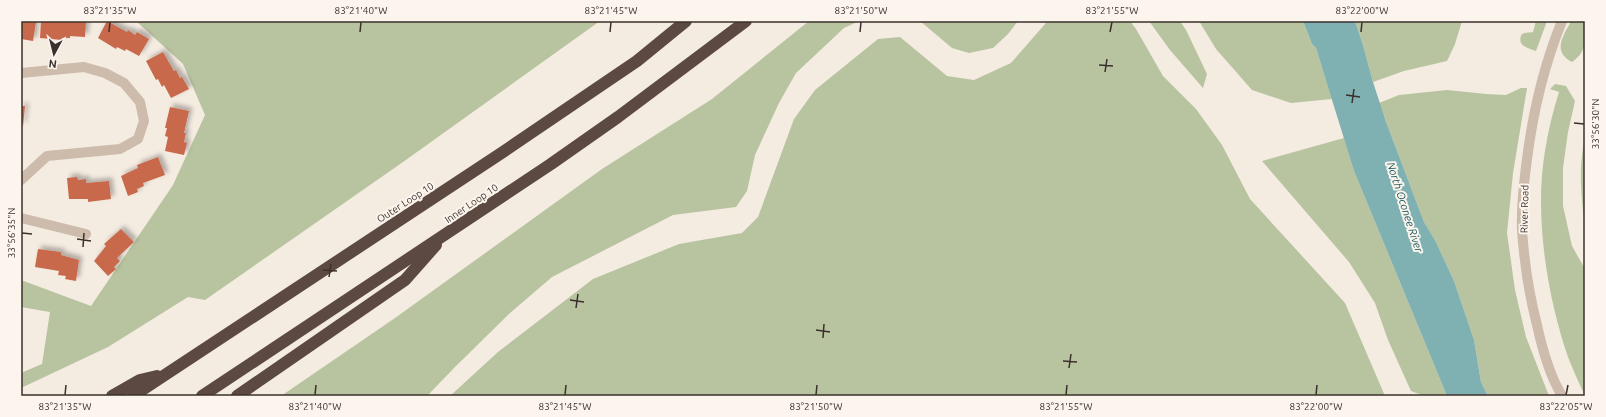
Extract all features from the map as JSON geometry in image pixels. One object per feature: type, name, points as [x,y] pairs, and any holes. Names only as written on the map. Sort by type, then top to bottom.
[{"type":"highway","name":"Outer Loop 10","points":[[133,396],[503,152],[637,61],[686,21]]},
{"type":"highway","name":"Inner Loop 10","points":[[202,396],[449,232],[618,117],[746,21]]},
{"type":"highway","points":[[237,396],[405,280],[449,232]]},
{"type":"highway","points":[[112,396],[140,380],[168,372]]},
{"type":"street","name":"River Road","points":[[1562,21],[1547,64],[1531,132],[1523,188],[1522,228],[1527,272],[1534,312],[1543,349],[1562,396]]},
{"type":"street","points":[[21,73],[84,68],[105,73],[124,83],[140,102],[144,121],[138,139],[120,149],[47,156],[21,180]]},
{"type":"street","points":[[21,218],[86,234]]},
{"type":"green space","points":[[136,21],[600,21],[403,162],[205,300],[188,297],[108,347],[21,388],[21,373],[42,364],[50,312],[21,307],[21,280],[91,306],[173,185],[205,115],[183,64]]},
{"type":"green space","points":[[809,21],[859,21],[844,28],[796,73],[779,103],[755,155],[747,191],[736,207],[673,215],[552,277],[510,313],[427,396],[281,396],[395,318],[602,169],[712,99]]},
{"type":"green space","points":[[920,21],[1018,21],[1008,34],[993,48],[969,53],[952,48]]},
{"type":"green space","points":[[1046,21],[1130,21],[1163,76],[1196,109],[1222,145],[1250,199],[1345,303],[1385,396],[450,396],[498,352],[593,279],[679,244],[742,233],[758,217],[794,119],[815,90],[878,39],[900,37],[947,76],[974,80],[1011,63]]},
{"type":"green space","points":[[1149,21],[1180,21],[1186,30],[1207,74],[1203,88],[1170,50]]},
{"type":"green space","points":[[1199,21],[1303,21],[1312,44],[1316,48],[1332,99],[1291,103],[1252,90],[1216,49]]},
{"type":"green space","points":[[1355,21],[1462,21],[1455,44],[1447,61],[1404,71],[1373,82]]},
{"type":"green space","points":[[1536,21],[1547,21],[1536,51],[1523,46],[1520,41],[1522,34],[1533,32]]},
{"type":"green space","points":[[1571,21],[1585,21],[1585,39],[1583,49],[1577,58],[1572,62],[1562,53],[1561,48],[1561,43]]},
{"type":"green space","points":[[1555,84],[1566,86],[1575,101],[1568,132],[1563,168],[1563,206],[1572,246],[1585,269],[1585,396],[1568,357],[1561,333],[1554,308],[1544,255],[1541,202],[1542,176],[1551,121],[1559,92],[1550,89]]},
{"type":"green space","points":[[1521,88],[1527,88],[1513,173],[1507,233],[1515,290],[1526,337],[1549,396],[1488,396],[1481,382],[1474,340],[1454,281],[1435,240],[1424,222],[1379,103],[1399,95],[1447,90],[1506,95]]},
{"type":"green space","points":[[1344,138],[1354,171],[1447,396],[1424,396],[1411,391],[1388,340],[1375,303],[1349,262],[1262,161]]},
{"type":"green space","points":[[1585,138],[1585,226],[1581,193],[1581,160]]},
{"type":"water","name":"North Oconee River","points":[[1303,21],[1355,21],[1385,119],[1424,222],[1435,240],[1454,281],[1474,340],[1481,382],[1488,396],[1447,396],[1354,171],[1316,48],[1312,44]]},
{"type":"building","points":[[21,21],[36,22],[33,41],[21,39]]},
{"type":"building","points":[[41,21],[86,21],[85,37],[70,36],[70,38],[62,38],[62,40],[40,38]]},
{"type":"building","points":[[107,21],[127,32],[128,30],[135,35],[137,32],[149,39],[139,56],[126,49],[125,51],[117,47],[116,49],[98,38]]},
{"type":"building","points":[[163,52],[174,71],[176,70],[180,78],[182,77],[189,89],[171,98],[164,85],[162,87],[158,79],[156,80],[146,61]]},
{"type":"building","points":[[21,106],[25,106],[23,126],[21,125]]},
{"type":"building","points":[[170,107],[189,111],[184,133],[186,133],[184,142],[187,143],[184,155],[165,151],[168,137],[165,136],[167,128],[165,128]]},
{"type":"building","points":[[158,157],[165,175],[143,183],[144,186],[137,189],[138,192],[128,196],[121,176],[138,168],[137,165]]},
{"type":"building","points":[[77,177],[78,180],[86,179],[86,183],[109,181],[111,199],[88,202],[88,199],[69,199],[67,178]]},
{"type":"building","points":[[121,229],[134,242],[117,258],[120,261],[114,267],[116,269],[108,276],[94,261],[106,246],[104,244]]},
{"type":"building","points":[[38,249],[61,252],[61,255],[79,260],[76,281],[65,279],[66,276],[58,275],[59,271],[35,267]]}]
